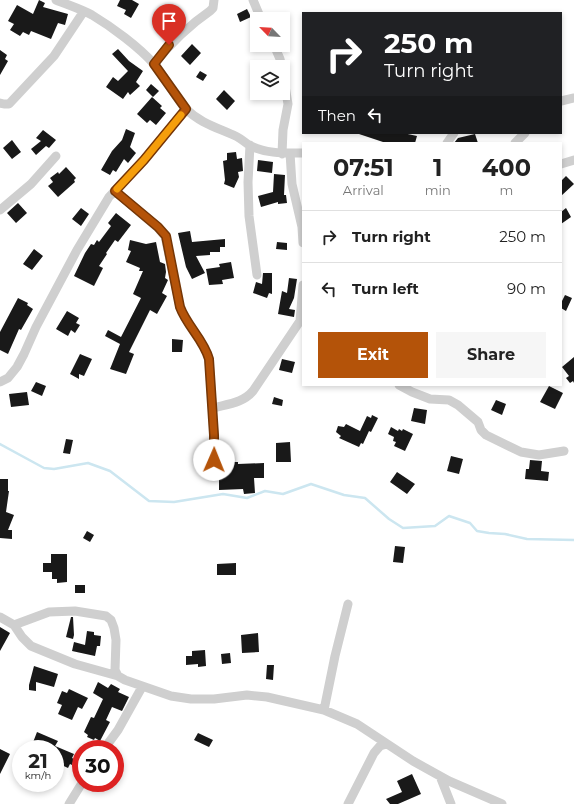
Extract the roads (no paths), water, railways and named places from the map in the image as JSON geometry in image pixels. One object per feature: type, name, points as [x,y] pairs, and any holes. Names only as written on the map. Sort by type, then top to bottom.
[{"type":"street","points":[[56,0],[84,11],[106,24],[130,42],[154,64],[186,109],[200,120],[215,128],[233,134],[250,146],[265,151],[302,154]]},
{"type":"street","points":[[154,64],[180,34],[213,8],[214,0]]},
{"type":"street","points":[[253,0],[258,12]]},
{"type":"street","points":[[0,103],[9,104],[54,56],[84,11]]},
{"type":"street","points":[[562,101],[574,98]]},
{"type":"street","points":[[287,100],[288,104],[283,130],[292,184],[302,227]]},
{"type":"street","points":[[0,382],[8,378],[17,367],[77,250],[109,197],[144,160],[186,109]]},
{"type":"street","points":[[516,142],[524,134]]},
{"type":"street","points":[[250,146],[248,182],[249,216],[257,275]]},
{"type":"street","points":[[0,210],[31,184],[56,156]]},
{"type":"street","points":[[562,164],[574,160]]},
{"type":"street","points":[[115,191],[158,227],[166,236],[180,307],[184,318],[206,349],[209,359],[210,392],[213,408],[214,460]]},
{"type":"street","points":[[213,408],[248,397],[301,322],[302,304]]},
{"type":"street","points":[[401,386],[430,399],[449,400],[458,405],[478,422],[481,430],[486,435],[521,452],[539,455],[564,451]]},
{"type":"street","points":[[324,710],[348,604]]},
{"type":"street","points":[[14,625],[49,612],[75,611],[106,616],[112,620],[114,628],[116,640],[115,670],[118,676]]},
{"type":"street","points":[[0,617],[14,625],[22,637],[31,646],[75,664],[118,676],[142,687],[171,696],[191,699],[214,699],[247,695],[267,696],[324,710],[358,724],[386,744],[440,776],[502,804]]},
{"type":"street","points":[[111,740],[118,730],[142,687]]},
{"type":"street","points":[[348,804],[374,753],[380,746],[386,744]]},
{"type":"street","points":[[440,776],[452,804]]},
{"type":"street","points":[[69,804],[76,792]]},
{"type":"waterway","points":[[0,444],[44,468],[54,469],[88,463],[110,471],[149,501],[174,502],[223,494],[247,498],[265,491],[283,494],[311,484],[344,495],[365,498],[389,519],[403,528],[435,526],[449,516],[470,523],[477,531],[505,534],[527,539],[574,540]]}]
